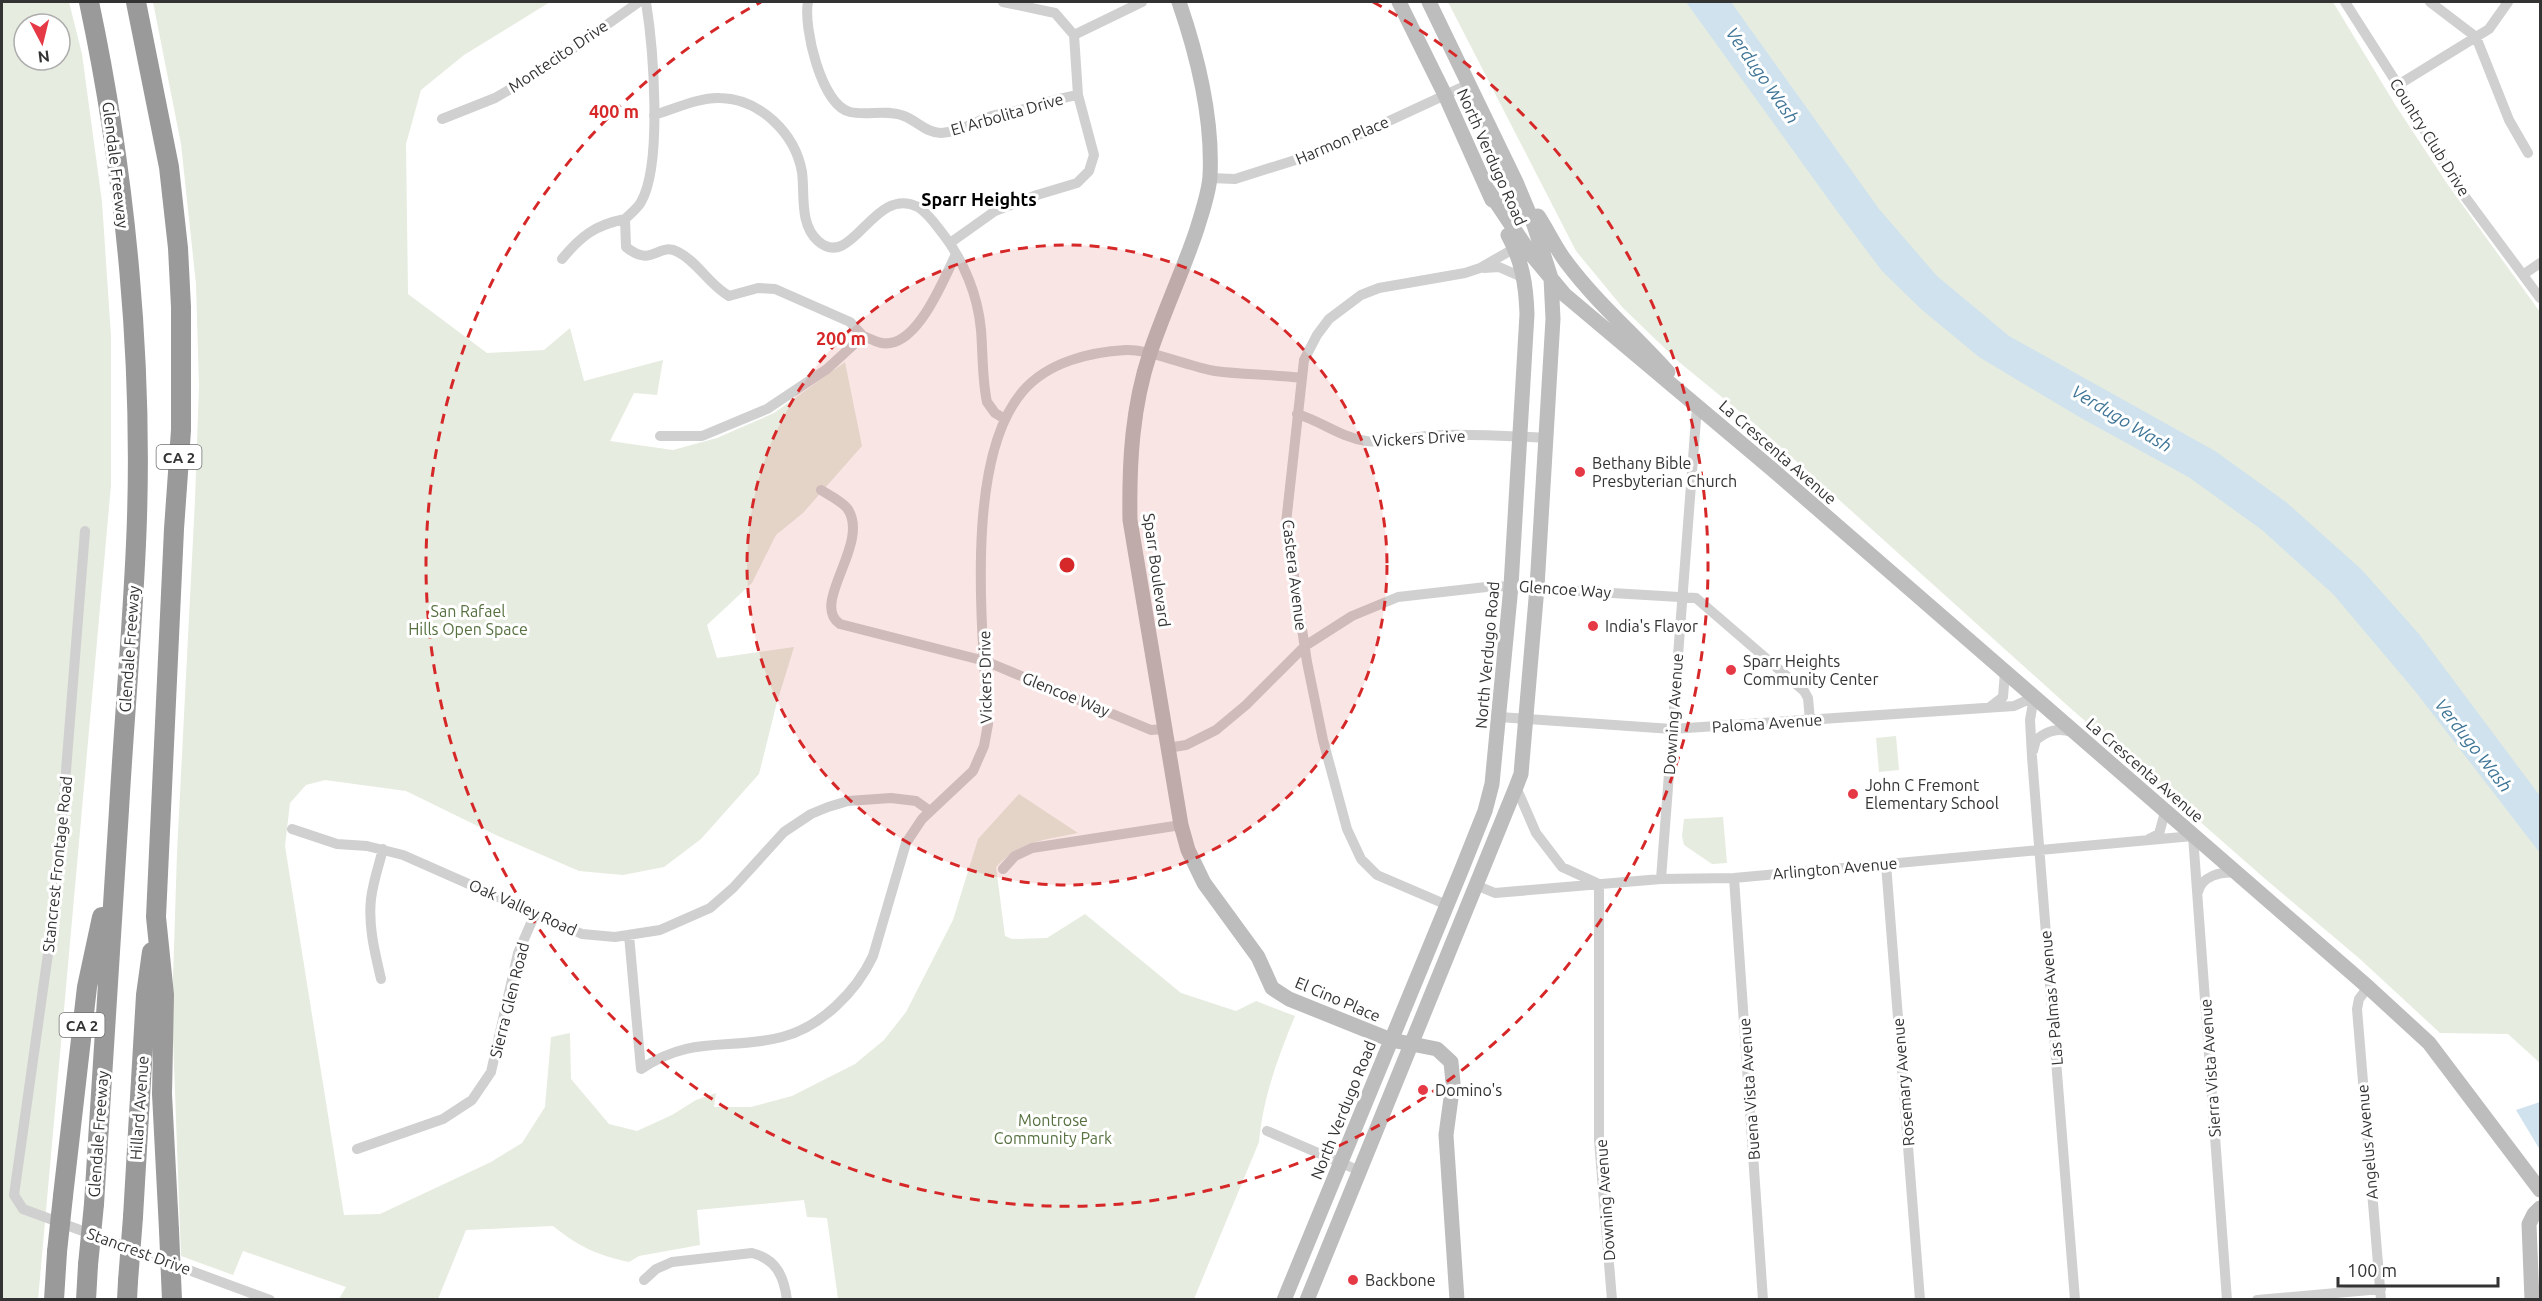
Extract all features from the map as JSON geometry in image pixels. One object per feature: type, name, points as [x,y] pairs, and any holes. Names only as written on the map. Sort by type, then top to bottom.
[{"type":"highway","name":"Glendale Freeway","points":[[86,1299],[136,542],[136,408],[130,293],[120,185],[101,60],[89,2]]},
{"type":"highway","name":"CA 2","points":[[136,2],[169,167],[178,248],[181,328],[181,430],[174,529],[156,917],[164,995],[162,1094],[172,1299]]},
{"type":"highway","name":"CA 2","points":[[54,1299],[57,1252],[87,987],[116,856]]},
{"type":"highway","name":"Hillard Avenue","points":[[128,1290],[146,995],[156,917]]},
{"type":"main road","name":"Sparr Boulevard","points":[[1179,2],[1192,39],[1204,96],[1209,134],[1210,178],[1202,214],[1189,252],[1149,354],[1135,414],[1129,471],[1130,520],[1167,748],[1181,825],[1188,850],[1204,883],[1258,957],[1272,988]]},
{"type":"main road","name":"North Verdugo Road","points":[[1284,1299],[1485,811],[1492,784],[1511,586],[1527,314],[1524,278],[1515,248],[1445,95],[1399,2]]},
{"type":"main road","name":"North Verdugo Road","points":[[1307,1299],[1452,942],[1478,885],[1521,774],[1527,719],[1546,438],[1553,302],[1551,278],[1534,225],[1516,182],[1429,2]]},
{"type":"main road","name":"La Crescenta Avenue","points":[[1516,182],[1566,262],[1595,297],[1644,345],[1697,406]]},
{"type":"main road","name":"La Crescenta Avenue","points":[[1488,190],[1530,254],[1565,296],[1697,406],[2006,672],[2368,987],[2429,1043],[2541,1190]]},
{"type":"main road","name":"El Cino Place","points":[[1272,988],[1289,999],[1391,1040],[1412,1042],[1437,1049],[1451,1062],[1453,1073],[1446,1135],[1457,1299]]},
{"type":"main road","points":[[2532,1299],[2529,1224],[2534,1214],[2541,1208]]},
{"type":"street","name":"Montecito Drive","points":[[442,119],[495,98],[543,70],[639,2]]},
{"type":"street","points":[[562,259],[579,238],[606,223],[625,219],[641,202],[650,173],[654,115],[652,44],[646,2]]},
{"type":"street","name":"El Arbolita Drive","points":[[808,2],[806,20],[812,49],[828,90],[838,105],[851,112],[892,113],[905,116],[925,129],[940,133],[962,129],[990,116],[1078,95]]},
{"type":"street","points":[[950,243],[995,211],[1037,195],[1070,187],[1082,179],[1091,165],[1094,151],[1078,95],[1074,34],[1055,13],[1003,2]]},
{"type":"street","points":[[1074,34],[1142,2]]},
{"type":"street","name":"Country Club Drive","points":[[2345,2],[2398,85],[2457,186],[2541,298]]},
{"type":"street","points":[[2430,2],[2476,37],[2509,120],[2528,153]]},
{"type":"street","points":[[2398,85],[2489,29],[2508,2]]},
{"type":"street","name":"Harmon Place","points":[[1210,178],[1235,179],[1249,176],[1324,151],[1469,84]]},
{"type":"street","points":[[654,115],[719,98],[740,101],[760,110],[790,138],[798,154],[802,172],[805,214],[810,233],[820,243],[833,247],[845,245],[857,237],[878,212],[891,206],[905,203],[919,208],[950,243],[971,286],[978,309],[987,402],[995,413],[1005,419]]},
{"type":"street","points":[[625,219],[626,247],[635,255],[648,257],[664,250],[677,251],[718,290],[729,296],[758,288],[776,289],[850,322],[863,336],[881,344],[903,339],[915,327],[956,254]]},
{"type":"street","name":"Castera Avenue","points":[[1447,905],[1377,875],[1368,867],[1358,852],[1347,829],[1323,740],[1305,646],[1286,523],[1297,414],[1304,360],[1317,335],[1329,319],[1361,295],[1379,288],[1446,278],[1480,268],[1515,248]]},
{"type":"street","points":[[2524,274],[2541,263]]},
{"type":"street","name":"Castera Avenue","points":[[1480,268],[1499,267],[1524,278]]},
{"type":"street","points":[[660,436],[702,436],[767,409],[826,369],[863,336]]},
{"type":"street","name":"Vickers Drive","points":[[629,935],[641,1069],[657,1058],[685,1048],[783,1037],[820,1019],[847,995],[873,957],[906,843],[913,829],[973,771],[984,746],[988,724],[981,517],[987,484],[1005,419],[1024,390],[1054,366],[1075,359],[1128,350],[1214,370],[1301,378]]},
{"type":"street","name":"Downing Avenue","points":[[1660,879],[1697,406]]},
{"type":"street","name":"Vickers Drive","points":[[1297,414],[1311,418],[1338,434],[1364,441],[1386,442],[1436,435],[1466,434],[1546,438]]},
{"type":"street","name":"Glencoe Way","points":[[821,490],[845,506],[854,521],[855,530],[835,591],[831,615],[840,624],[985,661],[1151,730],[1164,729]]},
{"type":"street","name":"Stancrest Frontage Road","points":[[14,1195],[56,897],[85,531]]},
{"type":"street","name":"Glencoe Way","points":[[1167,748],[1186,745],[1216,730],[1246,705],[1305,646],[1352,616],[1398,597],[1511,586],[1699,600],[1798,686],[1808,698],[1809,720]]},
{"type":"street","points":[[1989,708],[2003,697],[2006,672]]},
{"type":"street","name":"Paloma Avenue","points":[[1499,717],[1672,729],[2014,706],[2034,697]]},
{"type":"street","name":"Las Palmas Avenue","points":[[2034,697],[2030,709],[2032,757],[2075,1299]]},
{"type":"street","points":[[2032,757],[2036,740],[2042,735],[2060,729],[2075,733]]},
{"type":"street","points":[[1516,787],[1536,833],[1562,867],[1599,884]]},
{"type":"street","name":"Oak Valley Road","points":[[292,829],[337,844],[383,849],[403,855],[582,933],[608,937],[660,930],[710,908],[733,888],[784,832],[811,814],[848,801],[870,799],[916,801],[930,811]]},
{"type":"street","points":[[2149,839],[2159,834],[2165,812]]},
{"type":"street","points":[[1003,869],[1015,856],[1032,848],[1181,825]]},
{"type":"street","name":"Arlington Avenue","points":[[1478,885],[1495,893],[1660,879],[1734,878],[2193,836]]},
{"type":"street","name":"Sierra Vista Avenue","points":[[2193,836],[2228,1299]]},
{"type":"street","points":[[381,979],[370,910],[383,849]]},
{"type":"street","name":"Rosemary Avenue","points":[[1886,864],[1920,1299]]},
{"type":"street","points":[[2197,896],[2199,887],[2210,877],[2219,873],[2236,873]]},
{"type":"street","name":"Buena Vista Avenue","points":[[1734,878],[1763,1299]]},
{"type":"street","name":"Downing Avenue","points":[[1599,884],[1599,1140],[1612,1299]]},
{"type":"street","name":"Sierra Glen Road","points":[[357,1149],[443,1119],[472,1100],[491,1072],[518,953],[535,914]]},
{"type":"street","name":"Angelus Avenue","points":[[2368,987],[2359,999],[2357,1009],[2381,1294]]},
{"type":"street","points":[[1267,1131],[1360,1172]]},
{"type":"street","name":"Stancrest Drive","points":[[14,1195],[23,1209],[270,1299]]},
{"type":"street","points":[[644,1280],[656,1269],[672,1262],[752,1253],[762,1256],[778,1268],[784,1281],[787,1299]]},
{"type":"street","points":[[2257,1299],[2381,1294]]},
{"type":"green space","points":[[2,2],[69,2],[72,12],[12,12],[12,72],[72,72],[72,14],[82,54],[102,202],[111,336],[111,485],[38,1300],[2,1299]]},
{"type":"green space","points":[[153,2],[550,2],[464,55],[421,90],[406,144],[408,294],[487,353],[544,350],[570,328],[584,381],[663,360],[657,395],[634,393],[610,441],[673,450],[717,438],[774,413],[845,362],[862,446],[803,513],[776,535],[752,583],[707,625],[717,658],[794,647],[759,774],[701,839],[664,867],[623,875],[579,871],[498,836],[406,791],[325,780],[306,785],[290,803],[285,846],[344,1215],[380,1214],[491,1162],[522,1143],[545,1107],[551,1037],[570,1033],[571,1079],[609,1124],[637,1131],[672,1115],[696,1100],[716,1093],[714,1107],[751,1107],[792,1096],[855,1064],[884,1040],[906,1012],[953,920],[978,839],[1019,794],[1078,833],[1033,843],[1014,852],[996,867],[1005,936],[1012,939],[1047,938],[1085,914],[1181,993],[1236,1011],[1256,1001],[1295,1016],[1272,1078],[1259,1142],[1194,1299],[838,1299],[827,1218],[807,1217],[804,1200],[697,1210],[700,1245],[639,1256],[629,1262],[589,1249],[571,1240],[553,1226],[466,1230],[438,1299],[339,1299],[346,1287],[243,1251],[233,1275],[181,1256],[172,1010],[199,386],[196,284],[181,144]]},
{"type":"green space","points":[[1448,2],[2333,2],[2396,106],[2448,185],[2540,312],[2540,1063],[2508,1034],[2440,1033],[2360,959],[2068,706],[1756,425],[1679,362],[1623,308],[1576,251]]},
{"type":"green space","points":[[1896,736],[1899,770],[1879,772],[1876,738]]},
{"type":"green space","points":[[1723,817],[1727,863],[1712,864],[1684,845],[1682,836],[1684,819]]},
{"type":"water","name":"Verdugo Wash","points":[[1686,2],[1731,2],[1879,209],[1937,276],[2009,336],[2215,451],[2286,502],[2361,569],[2419,634],[2540,796],[2540,853],[2415,691],[2333,594],[2262,530],[2190,478],[2081,418],[1979,357],[1921,309],[1882,271]]},
{"type":"water","points":[[2540,1102],[2540,1150],[2516,1110]]},
{"type":"place","name":"Bethany Bible Presbyterian Church","points":[[1580,472]]},
{"type":"place","name":"India's Flavor","points":[[1593,626]]},
{"type":"place","name":"Sparr Heights Community Center","points":[[1731,670]]},
{"type":"place","name":"John C Fremont Elementary School","points":[[1853,794]]},
{"type":"place","name":"Domino's","points":[[1423,1090]]},
{"type":"place","name":"Backbone","points":[[1353,1280]]},
{"type":"district","name":"Sparr Heights","points":[[979,199]]},
{"type":"park label","name":"San Rafael Hills Open Space","points":[[468,620]]},
{"type":"park label","name":"Montrose Community Park","points":[[1053,1129]]}]
